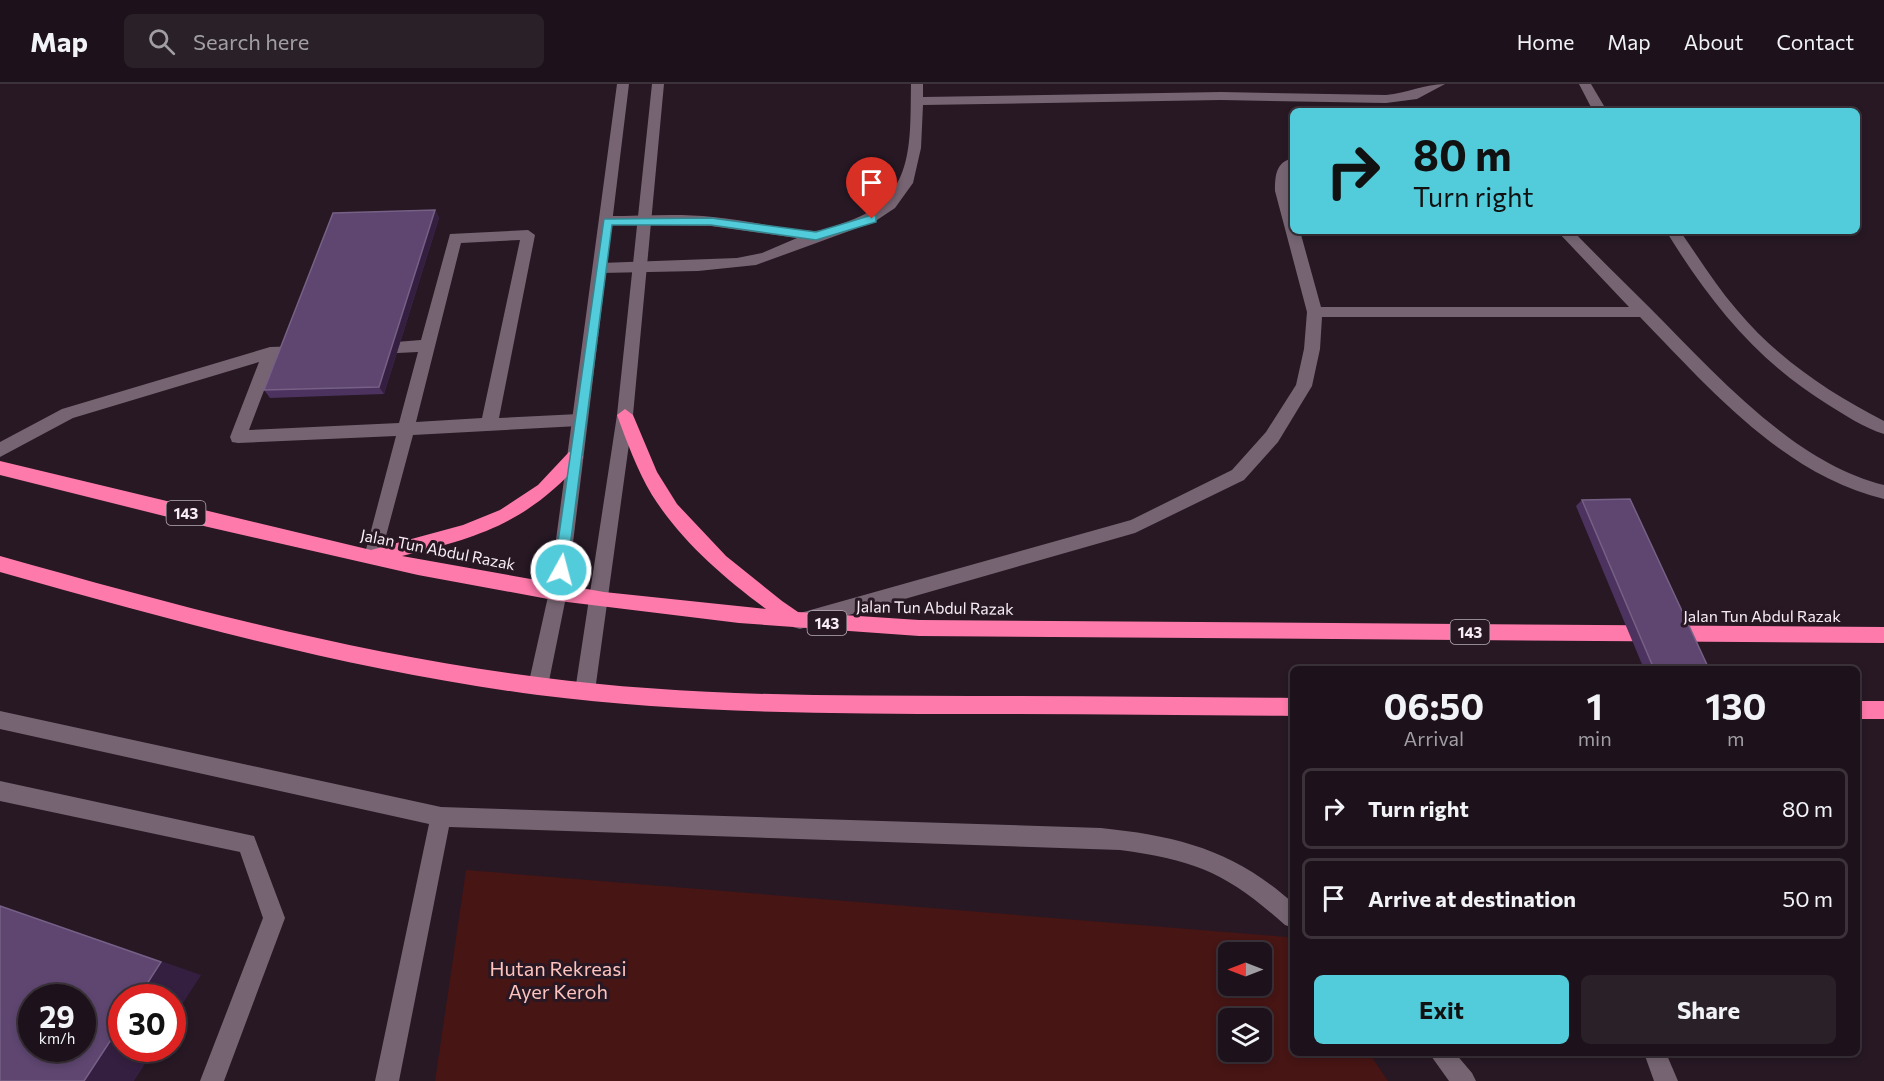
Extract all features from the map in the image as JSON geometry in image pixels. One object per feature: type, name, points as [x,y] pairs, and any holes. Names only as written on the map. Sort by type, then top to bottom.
[{"type":"highway","points":[[625,415],[659,492],[686,526],[722,563],[770,603],[798,621]]},
{"type":"highway","points":[[373,557],[445,538],[489,522],[518,508],[544,490],[575,457]]},
{"type":"highway","name":"Jalan Tun Abdul Razak","points":[[0,468],[373,557],[558,592],[798,621],[920,628],[1884,635]]},
{"type":"highway","points":[[0,564],[266,637],[403,665],[538,686],[638,696],[845,704],[1290,707]]},
{"type":"highway","points":[[1860,710],[1884,710]]},
{"type":"street","points":[[538,686],[558,592],[579,420],[608,221],[623,84]]},
{"type":"street","points":[[585,691],[625,415],[658,84]]},
{"type":"street","points":[[601,268],[724,264],[758,260],[787,251],[816,236],[872,219],[892,203],[906,183],[913,160],[917,84]]},
{"type":"street","points":[[979,84],[980,100]]},
{"type":"street","points":[[1084,84],[1085,98]]},
{"type":"street","points":[[1381,84],[1386,99]]},
{"type":"street","points":[[917,101],[1085,98],[1220,90],[1386,99],[1412,96],[1439,84]]},
{"type":"street","points":[[1585,84],[1598,108]]},
{"type":"street","points":[[1290,163],[1281,174],[1282,191],[1290,220]]},
{"type":"street","points":[[608,221],[711,221],[816,236]]},
{"type":"street","points":[[798,621],[1135,526],[1238,475],[1272,437],[1304,386],[1312,349],[1315,312],[1294,234]]},
{"type":"street","points":[[1567,234],[1705,374],[1776,436],[1816,466],[1856,485],[1884,492]]},
{"type":"street","points":[[1675,234],[1731,313],[1769,354],[1804,382],[1884,428]]},
{"type":"street","points":[[373,557],[455,238],[528,235],[489,425]]},
{"type":"street","points":[[1315,312],[1646,312]]},
{"type":"street","points":[[360,349],[427,346]]},
{"type":"street","points":[[0,450],[68,412],[270,353],[315,351]]},
{"type":"street","points":[[270,353],[238,437],[579,420]]},
{"type":"street","points":[[0,720],[441,817],[1101,838],[1161,844],[1206,858],[1243,876],[1290,915]]},
{"type":"street","points":[[0,791],[247,843],[274,918],[212,1081]]},
{"type":"street","points":[[387,1081],[441,817]]},
{"type":"street","points":[[1443,1056],[1464,1081]]},
{"type":"street","points":[[1656,1056],[1666,1081]]},
{"type":"green space","name":"Hutan Rekreasi Ayer Keroh","points":[[466,870],[1287,937],[1290,942],[1290,1056],[1371,1056],[1388,1081],[435,1081]]},
{"type":"building","points":[[435,210],[379,387],[264,390],[333,213]]},
{"type":"building","points":[[1630,499],[1708,666],[1653,666],[1582,500]]},
{"type":"building","points":[[0,906],[161,962],[147,984],[108,984],[108,1044],[84,1081],[0,1081]]},
{"type":"route","points":[[561,570],[579,420],[608,221],[711,221],[747,225],[782,233],[816,236],[872,219]]}]
